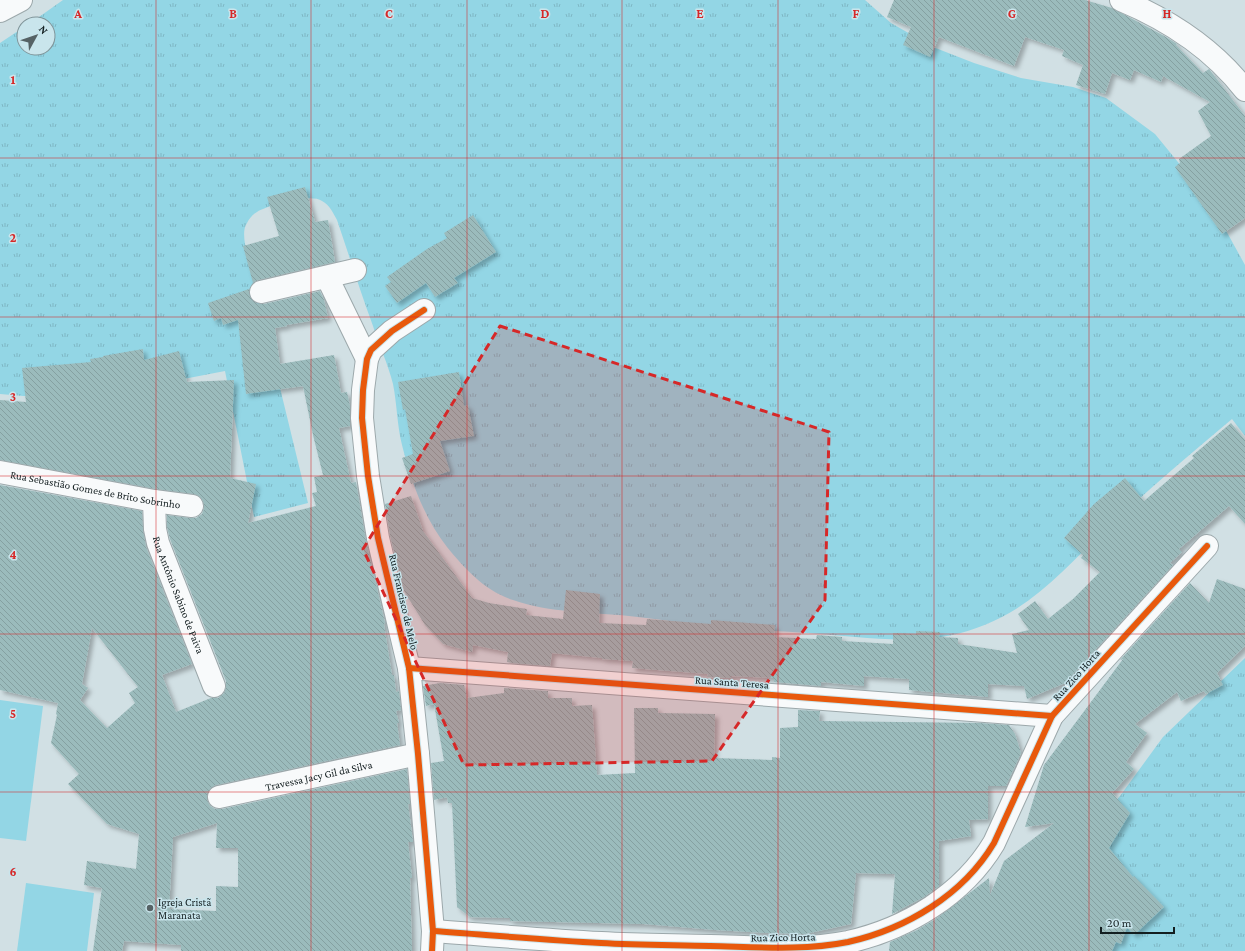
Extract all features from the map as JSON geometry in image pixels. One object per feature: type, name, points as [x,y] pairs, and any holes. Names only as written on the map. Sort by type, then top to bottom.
[{"type":"street","points":[[0,11],[21,0]]},
{"type":"street","points":[[1121,0],[1160,18],[1186,34],[1213,55],[1234,76],[1245,90]]},
{"type":"street","points":[[261,292],[355,270]]},
{"type":"street","points":[[326,277],[367,359]]},
{"type":"street","name":"Rua Francisco de Melo","points":[[424,310],[392,331],[371,350],[367,359],[363,390],[362,418],[368,476],[378,538],[409,668],[418,754],[432,941]]},
{"type":"street","name":"Rua Sebastião Gomes de Brito Sobrinho","points":[[0,472],[154,501],[192,506]]},
{"type":"street","name":"Rua Antônio Sabino de Paiva","points":[[154,501],[155,529],[158,543],[214,686]]},
{"type":"street","name":"Rua Zico Horta","points":[[432,941],[605,947],[805,949],[847,943],[885,931],[913,918],[930,908],[952,891],[969,874],[988,851],[994,843],[1052,716],[1207,546]]},
{"type":"street","name":"Rua Santa Teresa","points":[[409,668],[1052,716]]},
{"type":"street","name":"Travessa Jacy Gil da Silva","points":[[219,797],[418,754]]},
{"type":"highlighted area","points":[[500,326],[829,432],[825,600],[712,761],[464,765],[363,549]]},
{"type":"green space","points":[[63,0],[865,0],[891,23],[933,47],[974,63],[1021,78],[1073,87],[1106,98],[1155,134],[1191,178],[1224,227],[1245,265],[1245,436],[1232,419],[1137,501],[1057,577],[1031,599],[1002,617],[977,628],[959,633],[941,637],[901,639],[749,630],[629,616],[556,610],[527,604],[513,600],[493,591],[476,578],[447,547],[432,524],[419,499],[414,485],[400,437],[391,377],[337,220],[331,209],[325,203],[316,199],[308,198],[280,203],[257,212],[249,220],[244,230],[245,244],[308,503],[254,517],[225,371],[111,393],[35,397],[0,394],[0,43],[16,32],[16,56],[56,56],[56,16],[40,16]]},
{"type":"green space","points":[[1245,658],[1245,951],[987,951],[1120,796],[1163,737]]},
{"type":"green space","points":[[0,700],[43,706],[26,841],[0,838]]},
{"type":"green space","points":[[26,883],[94,893],[87,951],[17,951]]},
{"type":"building","points":[[894,0],[1085,0],[1112,8],[1166,37],[1177,44],[1176,45],[1203,73],[1209,69],[1245,116],[1245,218],[1222,234],[1175,167],[1180,163],[1179,159],[1211,136],[1198,111],[1210,102],[1163,76],[1161,82],[1134,70],[1130,80],[1112,73],[1105,94],[1076,85],[1083,65],[1062,56],[1064,50],[1025,37],[1014,66],[939,37],[930,57],[903,45],[911,27],[887,17]]},
{"type":"building","points":[[305,187],[315,222],[328,220],[335,262],[258,280],[253,283],[243,246],[279,236],[267,197]]},
{"type":"building","points":[[473,215],[496,252],[454,278],[458,283],[435,297],[426,283],[397,303],[385,286],[391,282],[387,277],[427,249],[447,238],[444,233]]},
{"type":"building","points":[[249,289],[249,294],[252,300],[258,304],[264,304],[320,291],[324,300],[328,318],[275,328],[280,364],[334,355],[341,393],[347,392],[350,406],[350,426],[339,428],[351,483],[356,482],[366,541],[385,623],[384,625],[392,675],[394,675],[396,692],[399,691],[401,710],[396,711],[399,723],[397,723],[400,745],[216,785],[207,793],[207,800],[210,806],[215,809],[222,809],[407,769],[410,804],[408,804],[413,842],[408,842],[412,878],[410,878],[412,951],[181,951],[181,945],[124,941],[122,951],[93,951],[102,888],[84,885],[87,861],[136,869],[139,834],[107,824],[68,784],[79,774],[51,743],[58,703],[0,690],[0,485],[142,511],[146,547],[192,664],[162,675],[176,712],[211,698],[218,698],[224,693],[226,681],[170,539],[167,527],[167,515],[196,518],[202,514],[204,508],[203,501],[199,496],[0,460],[0,400],[26,402],[22,368],[91,362],[90,359],[143,349],[144,360],[179,351],[187,382],[234,380],[230,478],[256,484],[248,523],[316,506],[312,493],[317,492],[314,477],[323,475],[303,386],[246,394],[238,320],[223,325],[221,318],[214,321],[208,303]],"holes":[[[92,628],[138,687],[129,693],[135,703],[107,728],[80,700],[88,688],[82,684]],[[217,823],[216,848],[238,848],[238,887],[216,886],[216,911],[169,909],[173,837]]]},
{"type":"building","points":[[459,372],[464,406],[468,405],[474,436],[440,441],[450,471],[411,484],[402,458],[413,454],[405,409],[403,410],[398,382]]},
{"type":"building","points":[[1231,423],[1245,440],[1245,524],[1229,506],[1179,549],[1182,552],[1170,563],[1173,565],[1065,683],[1027,699],[1024,686],[988,684],[988,697],[909,690],[909,679],[864,676],[864,686],[821,682],[821,686],[774,682],[774,678],[731,676],[731,678],[707,677],[708,674],[632,668],[633,661],[552,653],[550,666],[512,663],[507,662],[508,652],[473,645],[472,652],[443,644],[425,625],[404,591],[390,536],[385,504],[411,496],[423,531],[472,598],[489,603],[527,609],[526,615],[563,619],[566,590],[600,594],[599,623],[646,625],[647,619],[711,624],[711,620],[775,625],[774,637],[816,639],[817,635],[842,637],[842,641],[893,644],[893,633],[916,634],[916,631],[940,632],[939,637],[958,638],[958,644],[1017,653],[1012,634],[1029,630],[1018,614],[1035,601],[1048,619],[1073,599],[1100,572],[1081,558],[1083,555],[1064,538],[1094,504],[1125,478],[1144,501],[1194,458],[1192,456]]},
{"type":"building","points":[[1217,579],[1245,589],[1245,646],[1217,673],[1223,685],[1206,694],[1204,691],[1181,701],[1177,692],[1135,724],[1147,733],[1126,762],[1134,769],[1112,793],[1130,813],[1109,848],[1133,877],[1134,876],[1164,907],[1134,935],[1127,927],[1121,944],[1116,942],[1112,951],[889,951],[890,942],[917,930],[937,918],[989,878],[990,895],[1004,861],[1054,823],[1025,827],[1044,765],[1123,659],[1120,660],[1190,583],[1209,603]]},
{"type":"building","points":[[440,683],[464,685],[467,698],[504,693],[504,688],[548,691],[548,698],[572,698],[572,706],[592,705],[597,775],[635,773],[634,708],[658,708],[658,713],[715,714],[714,758],[772,760],[772,757],[780,758],[780,728],[798,727],[798,710],[820,711],[819,721],[980,723],[1009,725],[1015,734],[1021,753],[1006,786],[988,786],[988,819],[969,820],[971,836],[939,841],[939,886],[924,897],[892,914],[895,874],[856,873],[851,924],[805,934],[716,930],[644,924],[510,921],[510,918],[470,917],[457,907],[452,803],[448,803],[447,797],[434,800],[431,763],[444,761],[434,704],[426,706],[423,686]]},
{"type":"cycle path","points":[[424,310],[392,331],[371,350],[367,359],[363,390],[362,418],[368,476],[378,538],[409,668],[433,931],[432,951]]},
{"type":"cycle path","points":[[433,931],[615,944],[762,948],[814,947],[848,942],[870,936],[912,919],[949,894],[966,879],[981,862],[994,843],[1052,716],[1207,546]]},
{"type":"cycle path","points":[[409,668],[1052,716]]},
{"type":"place","name":"Igreja Cristã Maranata","points":[[150,908]]}]
